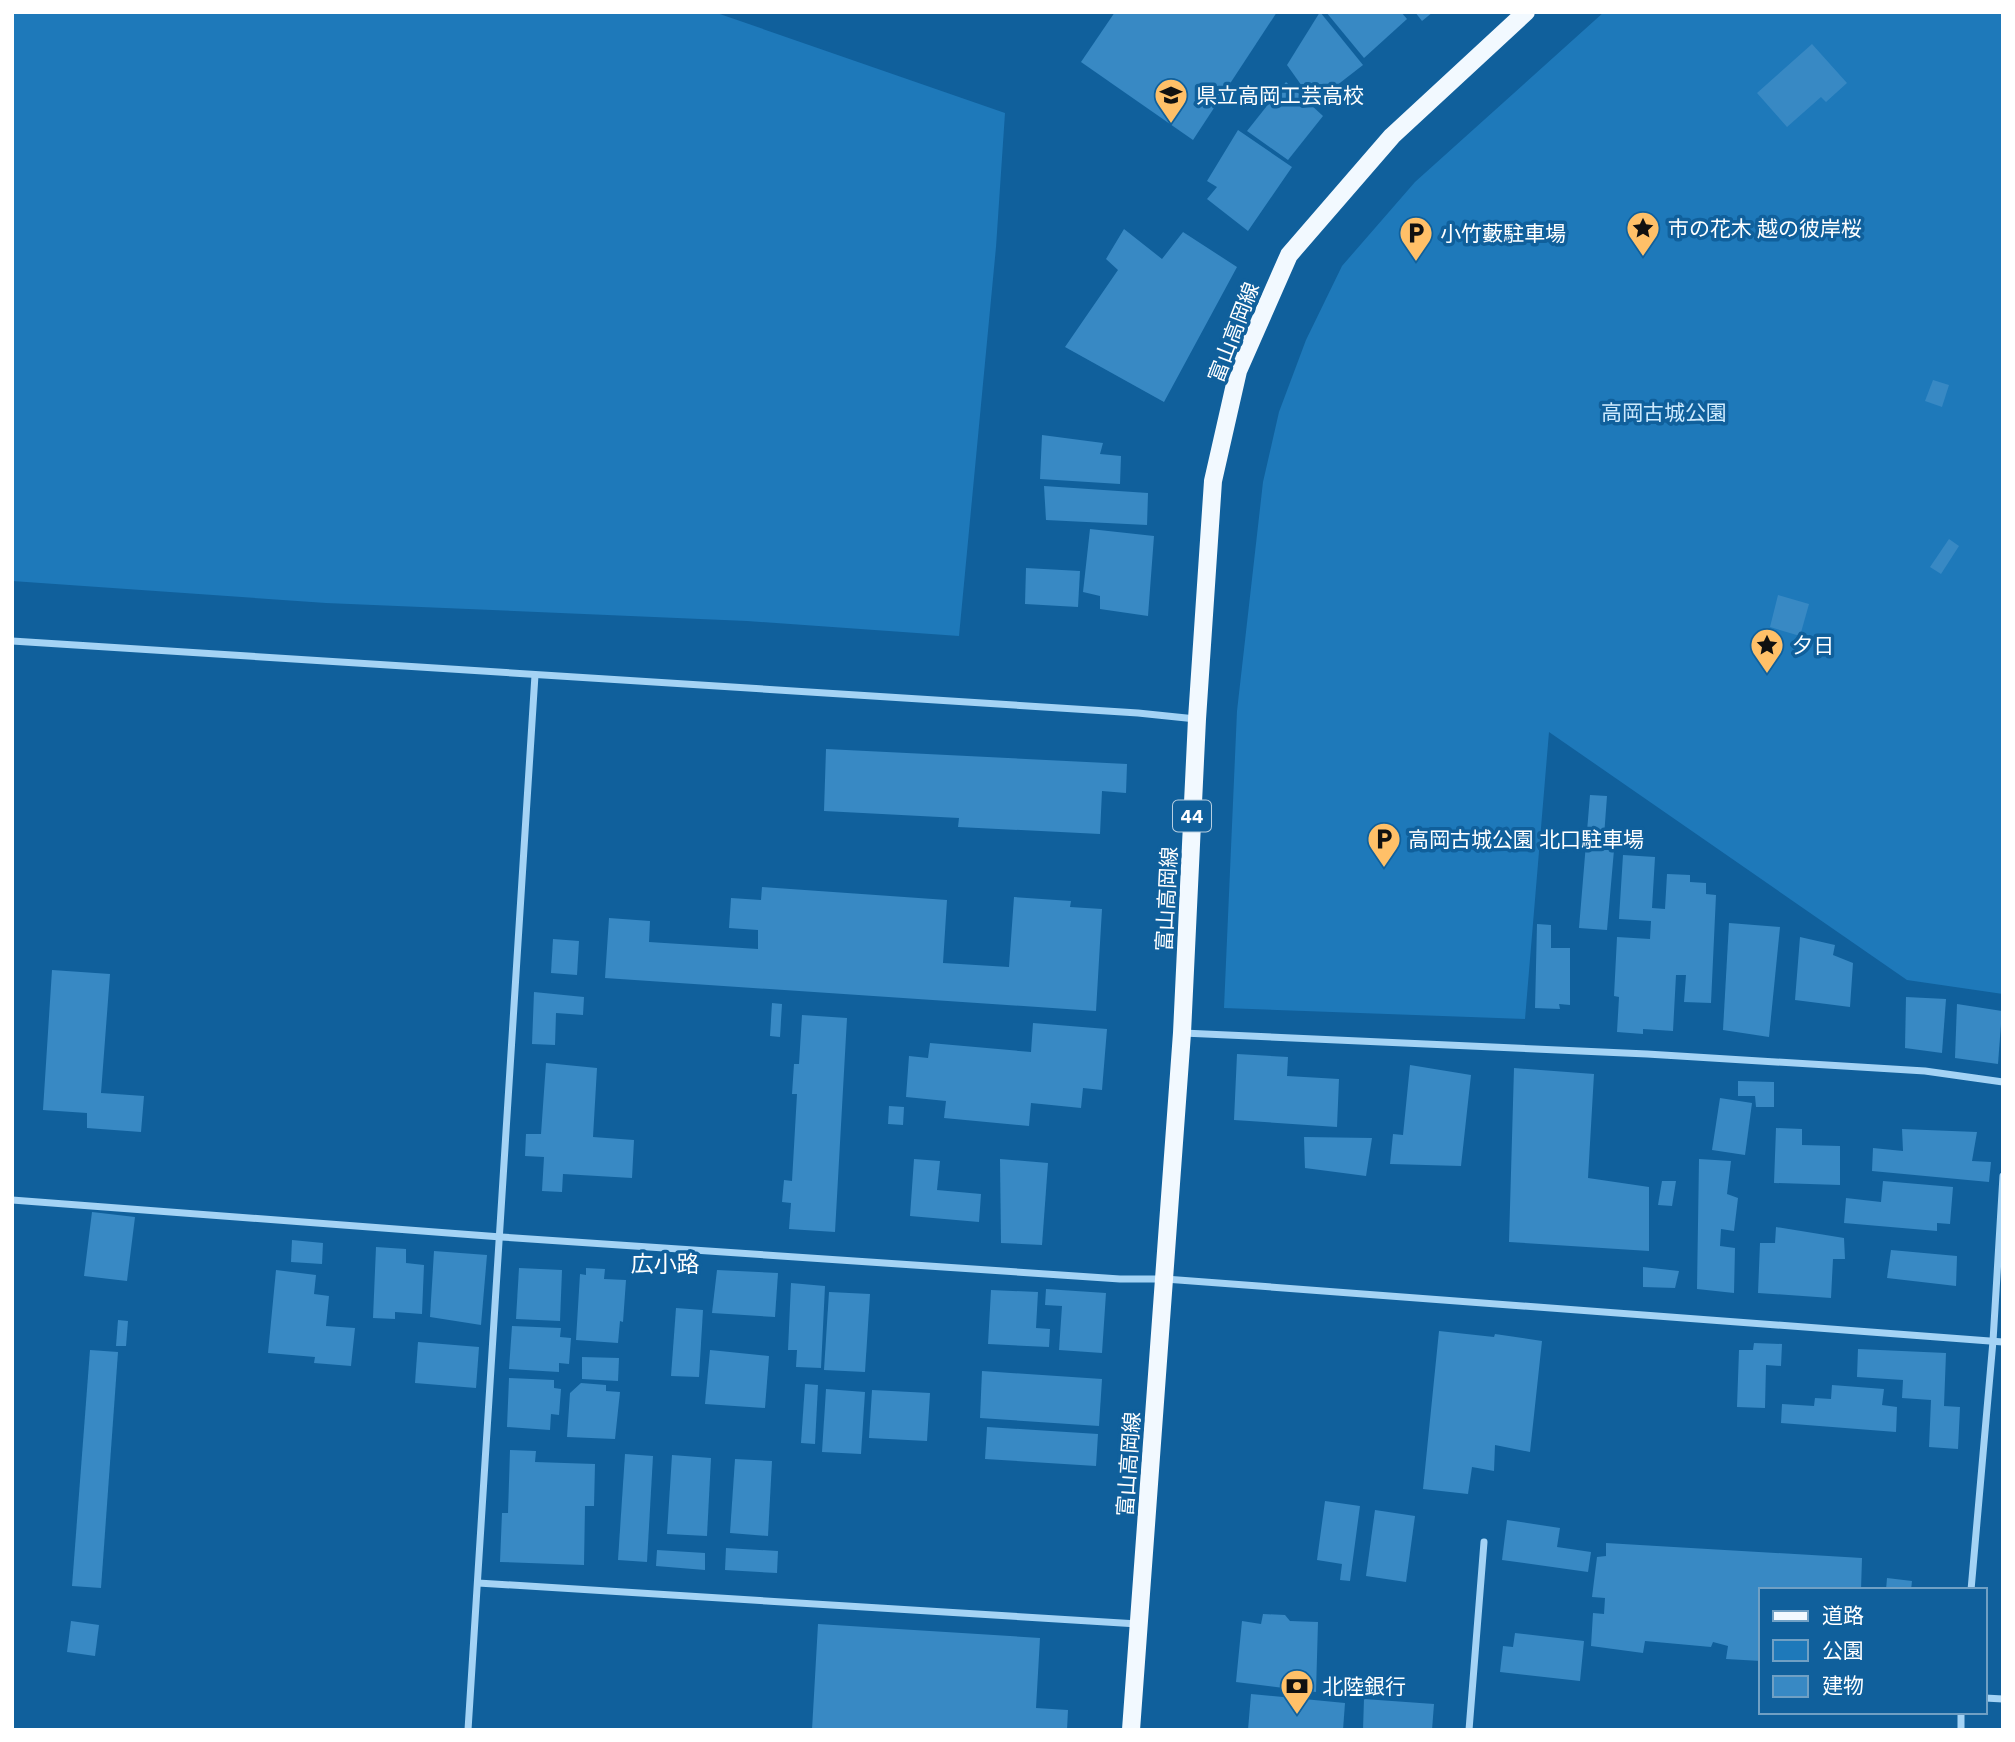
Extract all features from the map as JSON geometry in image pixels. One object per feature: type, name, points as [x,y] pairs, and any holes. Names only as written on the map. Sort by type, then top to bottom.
[{"type":"main road","name":"富山高岡線","points":[[1131,1730],[1182,1033],[1197,719],[1213,481],[1238,371],[1289,255],[1391,136],[1526,12]]},
{"type":"street","points":[[12,642],[1138,713],[1197,719]]},
{"type":"street","points":[[468,1730],[535,675]]},
{"type":"street","points":[[1182,1033],[1647,1054],[1924,1072],[2003,1082]]},
{"type":"street","points":[[1971,1588],[1993,1341],[2003,1176]]},
{"type":"street","points":[[12,1200],[500,1237],[1107,1278],[1165,1279],[2003,1342]]},
{"type":"street","points":[[1469,1730],[1483,1542]]},
{"type":"street","points":[[478,1583],[1139,1624]]},
{"type":"green space","points":[[12,12],[714,12],[1005,113],[996,247],[959,636],[747,621],[326,603],[12,581]]},
{"type":"green space","name":"高岡古城公園","points":[[1604,12],[2003,12],[2003,994],[1907,980],[1549,732],[1525,1019],[1224,1008],[1237,711],[1263,482],[1279,412],[1306,340],[1342,266],[1415,182]]},
{"type":"building","name":"県立高岡工芸高校","points":[[1115,12],[1277,12],[1193,140],[1081,62]]},
{"type":"building","points":[[1320,12],[1363,65],[1314,103],[1287,65]]},
{"type":"building","points":[[1326,12],[1401,12],[1407,19],[1364,58]]},
{"type":"building","points":[[1415,12],[1433,12],[1422,21]]},
{"type":"building","points":[[1812,44],[1847,83],[1826,102],[1821,97],[1787,127],[1757,93]]},
{"type":"building","points":[[1286,82],[1323,116],[1288,160],[1247,131]]},
{"type":"building","points":[[1238,130],[1292,167],[1248,231],[1207,199],[1217,187],[1207,181]]},
{"type":"building","points":[[1124,229],[1162,259],[1183,232],[1237,267],[1164,402],[1065,347],[1118,270],[1106,259]]},
{"type":"building","points":[[1933,380],[1949,385],[1942,407],[1925,401]]},
{"type":"building","points":[[1042,435],[1103,443],[1100,454],[1121,456],[1120,484],[1040,479]]},
{"type":"building","points":[[1044,486],[1148,493],[1147,525],[1046,520]]},
{"type":"building","points":[[1090,529],[1154,536],[1148,616],[1100,609],[1100,596],[1083,592]]},
{"type":"building","points":[[1949,539],[1959,546],[1941,574],[1930,567]]},
{"type":"building","points":[[1026,568],[1080,571],[1078,607],[1025,604]]},
{"type":"building","points":[[1778,595],[1809,604],[1800,636],[1770,627]]},
{"type":"building","points":[[826,749],[1127,764],[1126,793],[1102,791],[1100,834],[958,827],[959,818],[824,811]]},
{"type":"building","points":[[1590,795],[1607,796],[1603,850],[1614,850],[1607,930],[1579,928]]},
{"type":"building","points":[[1623,855],[1655,857],[1652,908],[1665,909],[1667,874],[1690,875],[1690,882],[1706,883],[1706,894],[1716,895],[1711,1003],[1684,1002],[1686,975],[1676,975],[1673,1031],[1643,1029],[1643,1034],[1617,1032],[1619,997],[1614,996],[1617,937],[1650,939],[1651,921],[1619,919]]},
{"type":"building","points":[[762,887],[947,900],[943,963],[1009,967],[1014,897],[1071,901],[1070,907],[1102,909],[1096,1011],[605,978],[609,918],[650,921],[649,942],[758,949],[758,930],[729,928],[731,898],[761,900]]},
{"type":"building","points":[[1729,923],[1780,927],[1769,1037],[1723,1030]]},
{"type":"building","points":[[1537,924],[1551,925],[1551,948],[1570,948],[1570,1005],[1559,1004],[1560,1009],[1535,1008]]},
{"type":"building","points":[[1800,937],[1835,945],[1833,955],[1853,963],[1850,1007],[1795,1000]]},
{"type":"building","points":[[553,939],[579,941],[577,975],[551,973]]},
{"type":"building","points":[[52,970],[110,974],[101,1093],[144,1096],[141,1132],[87,1128],[87,1113],[43,1110]]},
{"type":"building","points":[[534,992],[584,997],[583,1015],[556,1013],[555,1045],[532,1044]]},
{"type":"building","points":[[1906,997],[1946,999],[1942,1053],[1905,1048]]},
{"type":"building","points":[[772,1003],[782,1004],[780,1037],[770,1036]]},
{"type":"building","points":[[1957,1004],[2002,1011],[1998,1064],[1955,1058]]},
{"type":"building","points":[[802,1015],[847,1018],[835,1232],[789,1229],[791,1203],[782,1202],[784,1180],[792,1181],[797,1094],[792,1094],[794,1064],[799,1064]]},
{"type":"building","points":[[1033,1023],[1107,1029],[1102,1090],[1083,1088],[1081,1108],[1031,1103],[1029,1126],[944,1118],[946,1101],[906,1097],[909,1056],[928,1058],[930,1043],[1031,1052]]},
{"type":"building","points":[[1237,1054],[1288,1057],[1287,1076],[1339,1079],[1337,1127],[1234,1120]]},
{"type":"building","points":[[546,1063],[597,1068],[593,1137],[634,1140],[632,1178],[563,1174],[562,1192],[542,1191],[544,1157],[525,1156],[526,1134],[541,1134]]},
{"type":"building","points":[[1410,1065],[1471,1075],[1461,1166],[1390,1164],[1393,1134],[1403,1135]]},
{"type":"building","points":[[1514,1068],[1594,1074],[1588,1178],[1649,1187],[1649,1251],[1509,1242]]},
{"type":"building","points":[[1738,1081],[1774,1082],[1774,1107],[1756,1107],[1755,1096],[1738,1096]]},
{"type":"building","points":[[1720,1098],[1752,1103],[1745,1155],[1712,1150]]},
{"type":"building","points":[[889,1106],[904,1107],[903,1125],[888,1124]]},
{"type":"building","points":[[1776,1128],[1802,1129],[1802,1145],[1840,1146],[1840,1185],[1774,1183]]},
{"type":"building","points":[[1902,1129],[1977,1132],[1972,1161],[1991,1162],[1989,1182],[1872,1171],[1873,1148],[1903,1151]]},
{"type":"building","points":[[1304,1137],[1372,1138],[1366,1176],[1305,1168]]},
{"type":"building","points":[[914,1159],[940,1161],[937,1190],[981,1194],[979,1222],[910,1216]]},
{"type":"building","points":[[1000,1159],[1048,1163],[1042,1245],[1001,1243]]},
{"type":"building","points":[[1699,1159],[1731,1161],[1727,1194],[1738,1198],[1734,1231],[1721,1229],[1720,1246],[1735,1248],[1734,1293],[1697,1289]]},
{"type":"building","points":[[1662,1181],[1676,1181],[1672,1206],[1658,1205]]},
{"type":"building","points":[[1883,1181],[1953,1187],[1950,1224],[1937,1223],[1937,1231],[1844,1223],[1846,1198],[1881,1202]]},
{"type":"building","points":[[92,1212],[135,1217],[127,1281],[84,1276]]},
{"type":"building","points":[[1776,1227],[1844,1238],[1845,1259],[1833,1259],[1831,1298],[1758,1293],[1760,1243],[1775,1243]]},
{"type":"building","points":[[292,1240],[323,1243],[322,1264],[291,1262]]},
{"type":"building","points":[[376,1247],[406,1249],[406,1263],[424,1265],[422,1314],[395,1312],[395,1319],[373,1318]]},
{"type":"building","points":[[1891,1250],[1957,1256],[1956,1286],[1887,1278]]},
{"type":"building","points":[[434,1251],[487,1255],[481,1325],[430,1317]]},
{"type":"building","points":[[1643,1267],[1679,1271],[1675,1288],[1643,1287]]},
{"type":"building","points":[[519,1268],[562,1270],[560,1321],[516,1319]]},
{"type":"building","points":[[586,1268],[605,1269],[604,1279],[626,1280],[623,1322],[620,1321],[618,1343],[576,1340],[580,1274],[586,1275]]},
{"type":"building","points":[[276,1270],[316,1275],[314,1294],[329,1296],[326,1326],[355,1328],[351,1366],[314,1363],[315,1357],[268,1353]]},
{"type":"building","points":[[717,1270],[778,1273],[775,1317],[712,1313]]},
{"type":"building","points":[[791,1283],[825,1286],[821,1368],[796,1367],[797,1350],[788,1350]]},
{"type":"building","points":[[1046,1289],[1106,1293],[1102,1353],[1059,1350],[1062,1306],[1045,1305]]},
{"type":"building","points":[[991,1290],[1038,1292],[1036,1328],[1050,1329],[1049,1347],[988,1344]]},
{"type":"building","points":[[829,1292],[870,1294],[865,1372],[824,1370]]},
{"type":"building","points":[[676,1308],[703,1310],[699,1377],[671,1376]]},
{"type":"building","points":[[118,1320],[128,1321],[126,1346],[116,1346]]},
{"type":"building","points":[[512,1326],[561,1328],[560,1337],[571,1338],[569,1364],[559,1363],[559,1372],[509,1369]]},
{"type":"building","points":[[1439,1331],[1494,1337],[1495,1334],[1542,1341],[1530,1452],[1495,1445],[1494,1471],[1472,1467],[1468,1494],[1423,1489]]},
{"type":"building","points":[[418,1342],[479,1347],[476,1388],[415,1383]]},
{"type":"building","points":[[1754,1343],[1782,1344],[1781,1366],[1766,1365],[1765,1408],[1737,1407],[1739,1350],[1753,1350]]},
{"type":"building","points":[[1858,1349],[1946,1353],[1944,1406],[1960,1407],[1958,1449],[1929,1447],[1931,1400],[1902,1398],[1903,1380],[1857,1377]]},
{"type":"building","points":[[90,1350],[118,1352],[101,1588],[72,1586]]},
{"type":"building","points":[[710,1350],[769,1356],[765,1408],[705,1404]]},
{"type":"building","points":[[582,1357],[619,1358],[618,1381],[582,1379]]},
{"type":"building","points":[[982,1371],[1102,1379],[1099,1426],[980,1418]]},
{"type":"building","points":[[509,1378],[554,1380],[554,1388],[561,1389],[559,1415],[551,1414],[550,1430],[507,1427]]},
{"type":"building","points":[[581,1383],[606,1385],[606,1391],[620,1392],[615,1439],[567,1437],[570,1393]]},
{"type":"building","points":[[805,1384],[818,1385],[815,1444],[801,1443]]},
{"type":"building","points":[[1832,1385],[1884,1389],[1882,1405],[1897,1407],[1896,1432],[1781,1423],[1782,1404],[1814,1406],[1815,1398],[1831,1399]]},
{"type":"building","points":[[826,1389],[865,1392],[861,1454],[822,1452]]},
{"type":"building","points":[[872,1390],[930,1393],[927,1441],[869,1438]]},
{"type":"building","points":[[987,1427],[1098,1434],[1096,1466],[985,1459]]},
{"type":"building","points":[[510,1450],[536,1451],[535,1462],[595,1464],[594,1506],[585,1506],[584,1565],[500,1562],[502,1513],[508,1513]]},
{"type":"building","points":[[625,1454],[653,1456],[647,1562],[618,1560]]},
{"type":"building","points":[[672,1455],[711,1458],[707,1536],[667,1534]]},
{"type":"building","points":[[735,1459],[772,1461],[768,1536],[730,1533]]},
{"type":"building","points":[[1325,1501],[1360,1506],[1350,1581],[1340,1580],[1342,1564],[1317,1560]]},
{"type":"building","points":[[1375,1510],[1415,1516],[1406,1582],[1366,1576]]},
{"type":"building","points":[[1507,1520],[1560,1528],[1557,1547],[1591,1552],[1588,1572],[1502,1560]]},
{"type":"building","points":[[1606,1543],[1862,1558],[1861,1588],[1759,1588],[1759,1661],[1726,1659],[1728,1646],[1713,1642],[1711,1647],[1645,1641],[1643,1653],[1591,1646],[1593,1613],[1604,1614],[1605,1598],[1592,1597],[1597,1557],[1606,1556]]},
{"type":"building","points":[[726,1548],[778,1551],[777,1573],[725,1570]]},
{"type":"building","points":[[657,1550],[705,1553],[705,1570],[656,1566]]},
{"type":"building","points":[[1887,1578],[1912,1581],[1911,1588],[1886,1588]]},
{"type":"building","points":[[1263,1614],[1285,1615],[1290,1621],[1318,1622],[1316,1692],[1236,1682],[1242,1621],[1261,1624]]},
{"type":"building","points":[[71,1621],[99,1625],[95,1656],[67,1652]]},
{"type":"building","points":[[818,1624],[1040,1638],[1036,1708],[1068,1710],[1067,1730],[812,1730]]},
{"type":"building","points":[[1515,1633],[1584,1641],[1580,1681],[1500,1672],[1503,1646],[1513,1647]]},
{"type":"building","name":"北陸銀行","points":[[1251,1694],[1345,1703],[1343,1730],[1248,1730]]},
{"type":"building","points":[[1364,1699],[1434,1704],[1432,1730],[1363,1730]]},
{"type":"place","name":"県立高岡工芸高校","points":[[1171,125]]},
{"type":"place","name":"市の花木 越の彼岸桜","points":[[1643,258]]},
{"type":"place","name":"小竹藪駐車場","points":[[1416,263]]},
{"type":"place","name":"夕日","points":[[1767,675]]},
{"type":"place","name":"高岡古城公園 北口駐車場","points":[[1384,869]]},
{"type":"place","name":"北陸銀行","points":[[1297,1716]]},
{"type":"district","name":"広小路","points":[[665,1263]]}]
